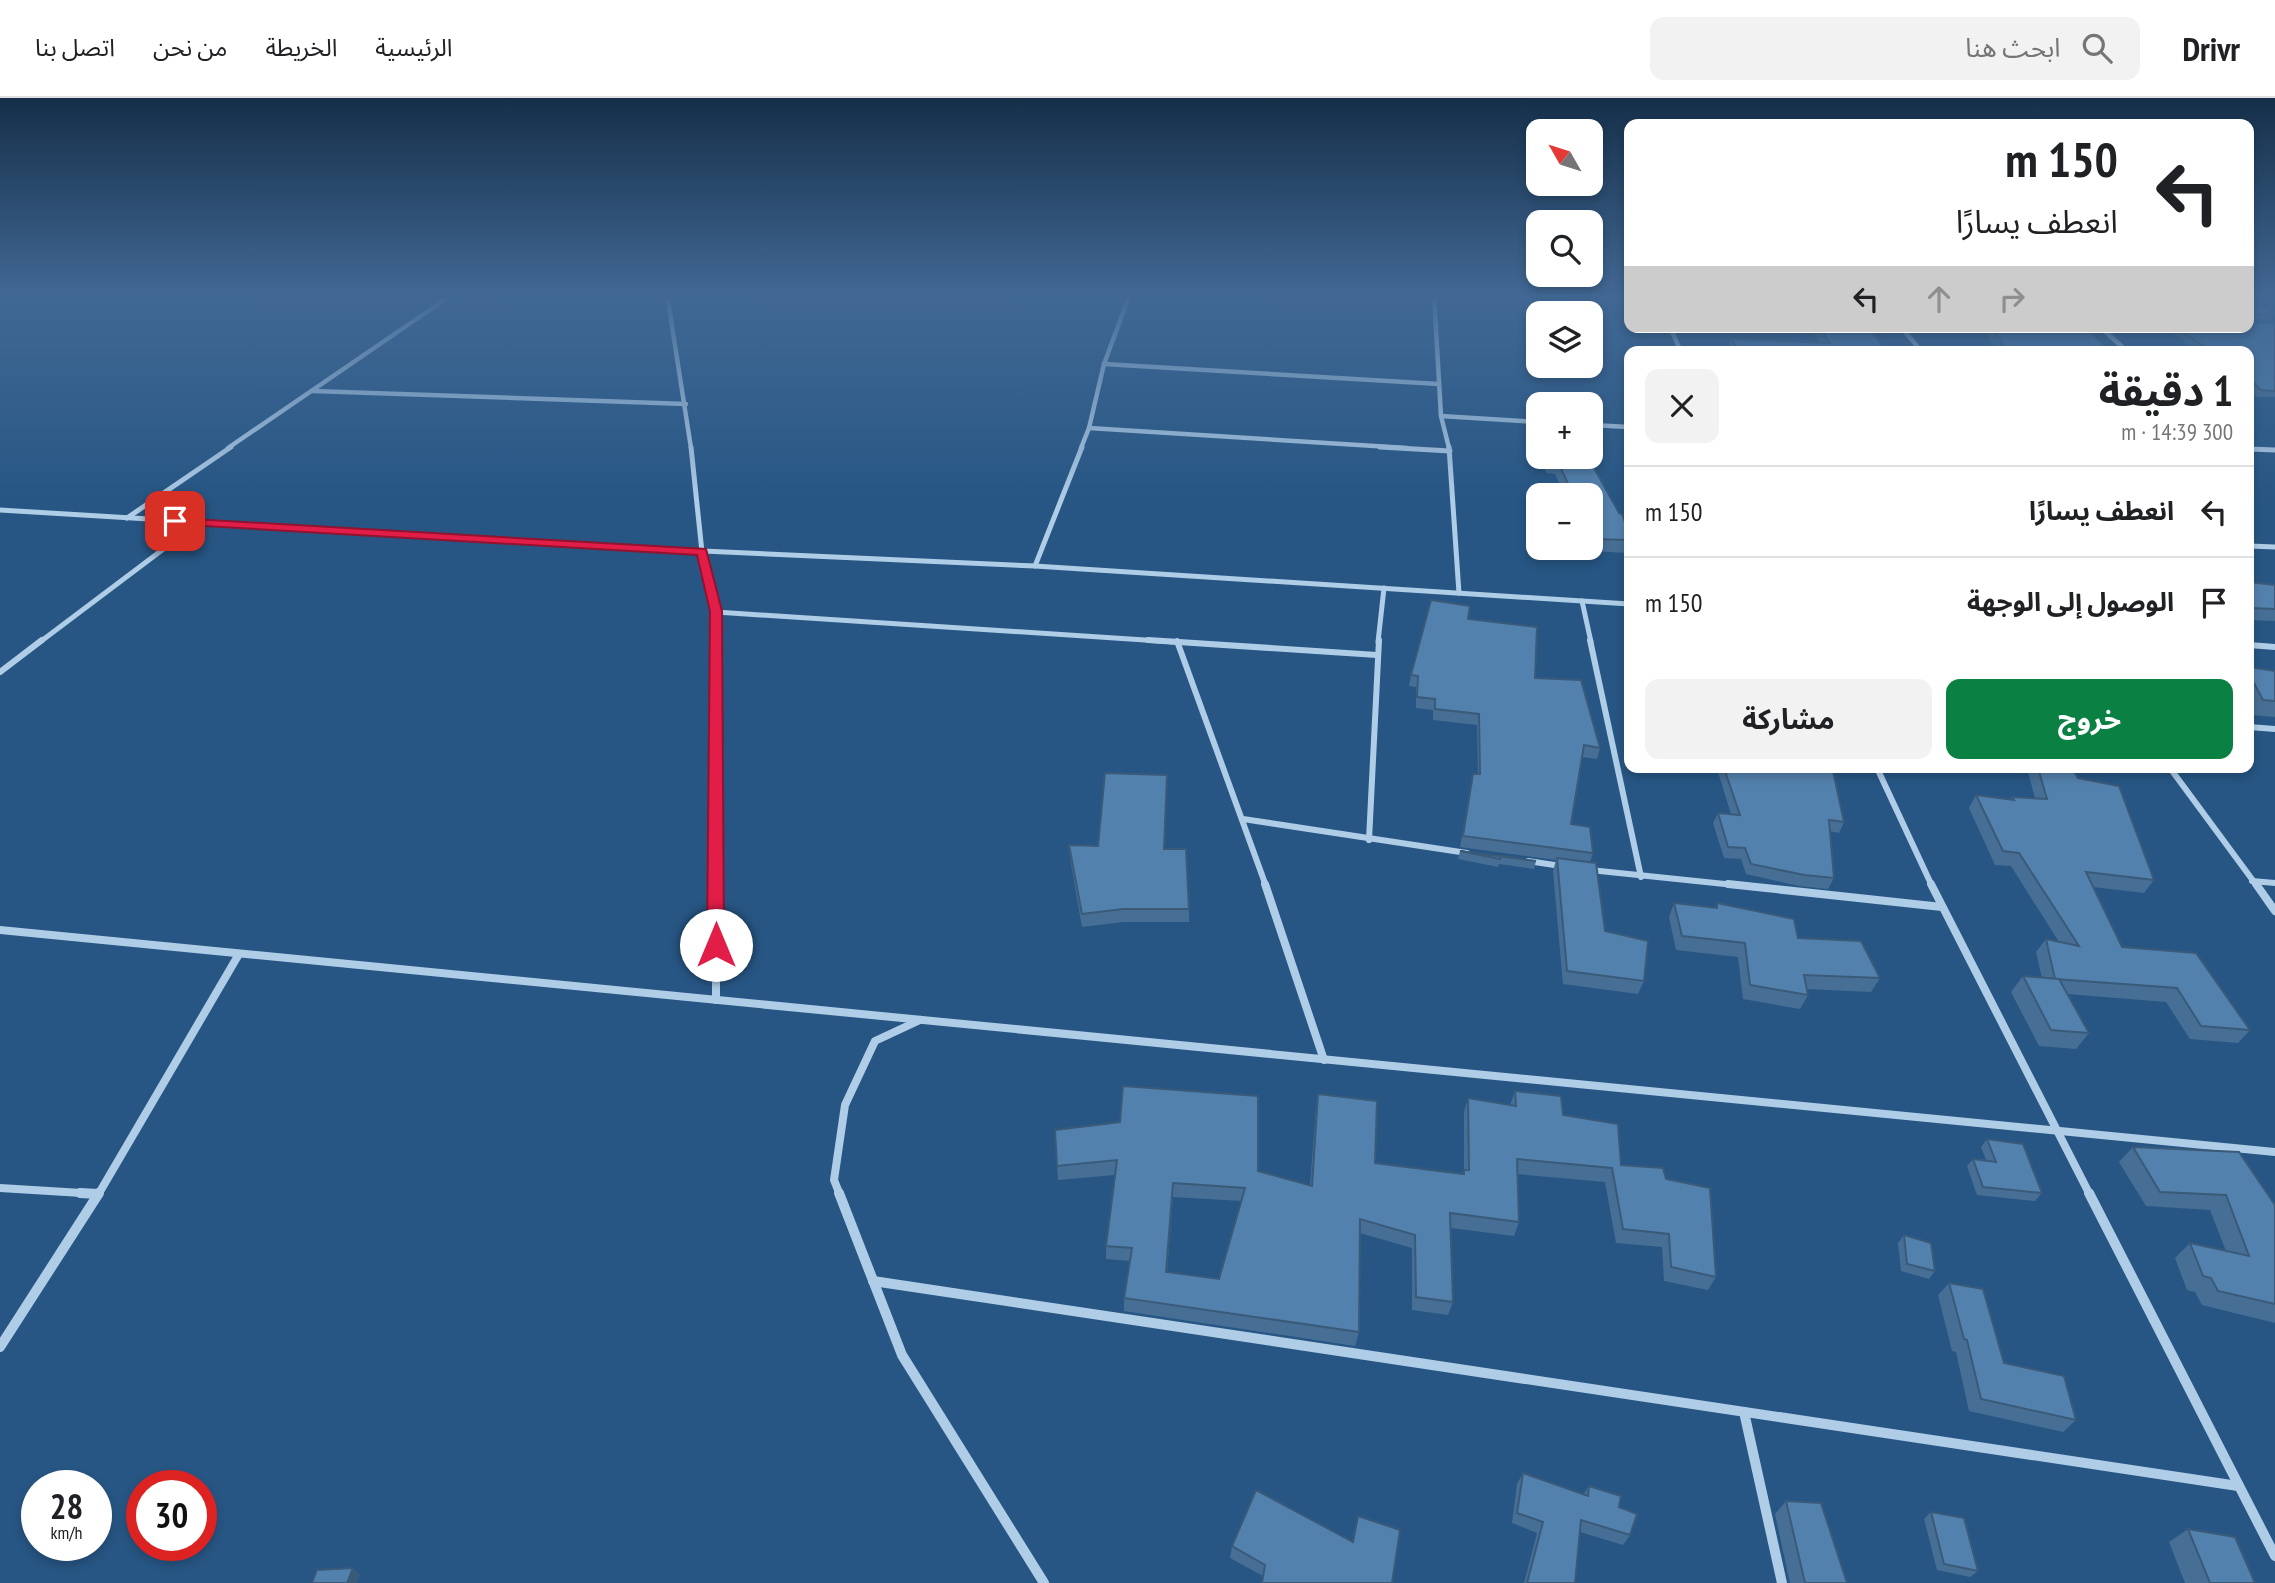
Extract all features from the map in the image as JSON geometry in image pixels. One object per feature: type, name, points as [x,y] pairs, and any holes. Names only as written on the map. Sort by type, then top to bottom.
[{"type":"street","points":[[127,518],[352,363]]},
{"type":"street","points":[[679,363],[702,552],[716,611],[716,1000]]},
{"type":"street","points":[[1438,363],[1441,416],[1450,451],[1459,593]]},
{"type":"street","points":[[1035,566],[1089,428],[1104,364],[1439,384]]},
{"type":"street","points":[[312,391],[686,404]]},
{"type":"street","points":[[1441,416],[1526,421]]},
{"type":"street","points":[[1603,426],[1624,427]]},
{"type":"street","points":[[1089,428],[1450,451]]},
{"type":"street","points":[[2254,449],[2275,450]]},
{"type":"street","points":[[0,510],[702,552],[1035,566],[1624,604]]},
{"type":"street","points":[[0,517],[10,511]]},
{"type":"street","points":[[0,672],[199,523]]},
{"type":"street","points":[[2254,546],[2275,547]]},
{"type":"street","points":[[1369,840],[1377,655],[1384,588]]},
{"type":"street","points":[[1582,601],[1642,877]]},
{"type":"street","points":[[716,611],[1377,655]]},
{"type":"street","points":[[1177,641],[1243,819],[1324,1060]]},
{"type":"street","points":[[2254,646],[2275,648]]},
{"type":"street","points":[[2254,727],[2275,729]]},
{"type":"street","points":[[1879,773],[1942,907],[2275,1556]]},
{"type":"street","points":[[2175,773],[2275,911]]},
{"type":"street","points":[[1243,819],[1478,855]]},
{"type":"street","points":[[1519,860],[1573,868]]},
{"type":"street","points":[[1587,869],[1642,877],[1942,907]]},
{"type":"street","points":[[2252,881],[2275,883]]},
{"type":"street","points":[[0,930],[2275,1152]]},
{"type":"street","points":[[0,1347],[98,1194],[239,954]]},
{"type":"street","points":[[920,1020],[875,1041],[845,1105],[834,1180],[902,1355],[1044,1583]]},
{"type":"street","points":[[0,1188],[98,1194]]},
{"type":"street","points":[[873,1281],[2238,1486]]},
{"type":"street","points":[[1744,1412],[1782,1583]]},
{"type":"building","points":[[2254,363],[2275,363],[2275,391],[2261,390],[2254,383]]},
{"type":"building","points":[[1561,469],[1595,469],[1602,483],[1568,483]]},
{"type":"building","points":[[1603,484],[1622,514],[1624,540],[1603,539]]},
{"type":"building","points":[[2254,583],[2275,585],[2275,609],[2254,608]]},
{"type":"building","points":[[1431,600],[1470,606],[1468,619],[1537,627],[1535,678],[1581,680],[1600,748],[1584,745],[1571,824],[1590,827],[1593,853],[1463,836],[1473,774],[1480,774],[1479,714],[1435,709],[1435,699],[1417,697],[1418,676],[1411,675]]},
{"type":"building","points":[[2254,668],[2275,671],[2275,701],[2263,700],[2254,683]]},
{"type":"building","points":[[1105,773],[1167,775],[1164,849],[1186,849],[1189,909],[1123,909],[1082,914],[1069,845],[1098,846]]},
{"type":"building","points":[[1726,773],[1833,773],[1844,822],[1829,820],[1834,878],[1751,864],[1745,848],[1728,847],[1718,813],[1740,815]]},
{"type":"building","points":[[2039,773],[2075,773],[2078,778],[2119,786],[2154,880],[2086,872],[2122,947],[2196,953],[2250,1030],[2201,1026],[2177,988],[2055,979],[2046,939],[2079,946],[2019,853],[2003,851],[1976,795],[2014,800],[2012,797],[2047,799]]},
{"type":"building","points":[[1460,851],[1500,856],[1500,859]]},
{"type":"building","points":[[1557,858],[1596,863],[1605,931],[1648,941],[1644,981],[1567,971]]},
{"type":"building","points":[[1674,903],[1717,908],[1717,903],[1794,919],[1798,938],[1861,941],[1880,978],[1804,975],[1808,995],[1750,985],[1745,943],[1682,936]]},
{"type":"building","points":[[2023,976],[2059,979],[2089,1033],[2051,1030]]},
{"type":"building","points":[[1123,1086],[1258,1096],[1258,1171],[1312,1186],[1318,1094],[1377,1101],[1375,1163],[1464,1174],[1464,1170],[1469,1170],[1468,1098],[1516,1106],[1515,1091],[1561,1096],[1563,1115],[1618,1124],[1621,1165],[1663,1168],[1666,1179],[1710,1188],[1716,1277],[1671,1267],[1669,1234],[1623,1229],[1612,1168],[1517,1159],[1519,1222],[1450,1213],[1453,1302],[1416,1297],[1415,1235],[1360,1219],[1359,1332],[1124,1298],[1132,1248],[1106,1246],[1117,1160],[1057,1166],[1055,1130],[1120,1122]],"holes":[[[1173,1183],[1245,1188],[1219,1279],[1166,1272]]]},
{"type":"building","points":[[1987,1139],[2023,1144],[2042,1193],[1983,1187],[1973,1159],[1996,1162]]},
{"type":"building","points":[[2133,1147],[2239,1152],[2275,1205],[2275,1304],[2218,1291],[2211,1278],[2203,1276],[2190,1243],[2249,1256],[2226,1195],[2160,1192]]},
{"type":"building","points":[[1904,1235],[1931,1243],[1935,1271],[1907,1264]]},
{"type":"building","points":[[1949,1283],[1983,1289],[2004,1363],[2064,1376],[2076,1420],[1981,1399],[1967,1340],[1964,1339]]},
{"type":"building","points":[[1523,1473],[1588,1496],[1589,1486],[1621,1496],[1619,1507],[1637,1514],[1630,1535],[1581,1520],[1575,1583],[1527,1583],[1543,1522],[1517,1513]]},
{"type":"building","points":[[1256,1490],[1353,1542],[1358,1516],[1400,1530],[1392,1583],[1262,1583],[1265,1565],[1232,1546]]},
{"type":"building","points":[[1786,1501],[1821,1503],[1847,1583],[1805,1583]]},
{"type":"building","points":[[1931,1512],[1964,1518],[1978,1571],[1944,1564]]},
{"type":"building","points":[[2188,1529],[2235,1537],[2255,1583],[2210,1583]]},
{"type":"building","points":[[353,1568],[347,1583],[312,1583],[317,1570]]},
{"type":"route","points":[[175,521],[702,552],[716,611],[716,945]]}]
